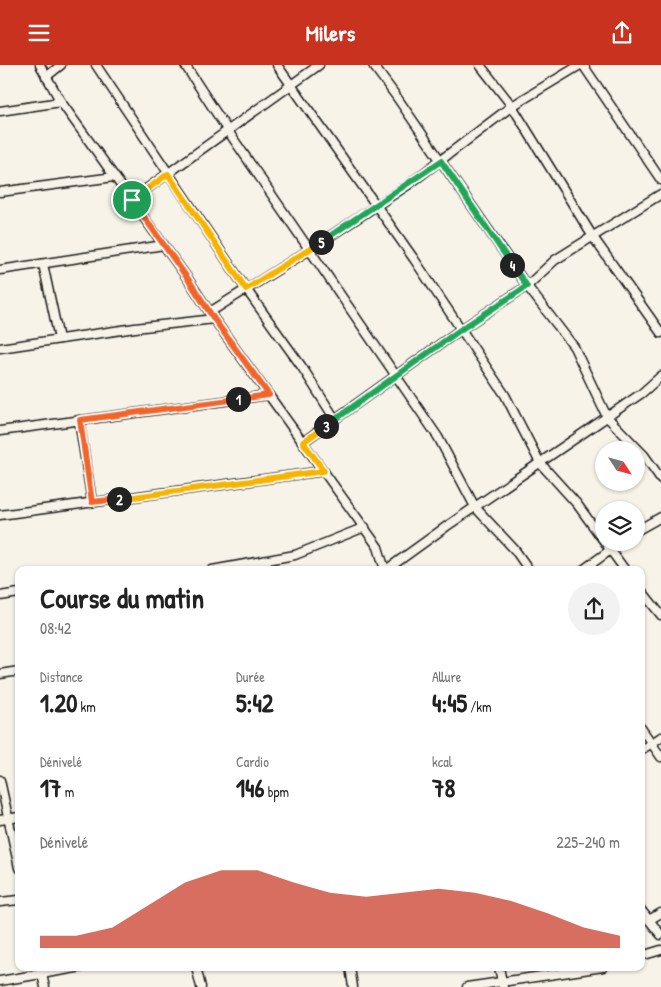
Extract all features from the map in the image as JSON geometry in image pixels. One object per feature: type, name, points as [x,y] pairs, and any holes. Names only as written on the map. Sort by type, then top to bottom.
[{"type":"street","points":[[40,65],[61,103],[378,547],[384,566]]},
{"type":"street","points":[[46,77],[61,65]]},
{"type":"street","points":[[96,65],[246,289],[302,367],[335,419]]},
{"type":"street","points":[[185,65],[228,131],[438,437],[475,507],[515,550],[526,566]]},
{"type":"street","points":[[277,65],[414,259],[460,330],[506,395],[540,463],[576,504],[595,530]]},
{"type":"street","points":[[132,200],[320,65]]},
{"type":"street","points":[[373,65],[527,286],[574,347],[607,417],[644,455],[661,479]]},
{"type":"street","points":[[480,65],[512,106],[593,237],[661,333]]},
{"type":"street","points":[[210,312],[309,250],[441,161],[512,106],[581,65],[661,180]]},
{"type":"street","points":[[0,111],[61,103]]},
{"type":"street","points":[[0,192],[114,177]]},
{"type":"street","points":[[303,442],[460,330],[527,286],[555,260],[661,194]]},
{"type":"street","points":[[0,270],[43,265],[164,245]]},
{"type":"street","points":[[43,265],[59,339]]},
{"type":"street","points":[[0,348],[135,328],[214,319]]},
{"type":"street","points":[[391,566],[642,393],[661,375]]},
{"type":"street","points":[[0,431],[269,395]]},
{"type":"street","points":[[80,420],[92,502]]},
{"type":"street","points":[[0,515],[324,471]]},
{"type":"street","points":[[645,526],[661,517]]},
{"type":"street","points":[[239,566],[273,561],[295,555],[364,527]]},
{"type":"street","points":[[588,566],[608,551]]},
{"type":"street","points":[[610,551],[622,566]]},
{"type":"street","points":[[0,596],[15,594]]},
{"type":"street","points":[[645,595],[661,615]]},
{"type":"street","points":[[0,674],[15,672]]},
{"type":"street","points":[[645,733],[661,757]]},
{"type":"street","points":[[645,747],[661,737]]},
{"type":"street","points":[[0,780],[4,820],[15,855]]},
{"type":"street","points":[[0,902],[15,900]]},
{"type":"street","points":[[650,920],[661,913]]},
{"type":"street","points":[[645,914],[661,935]]},
{"type":"street","points":[[645,955],[661,950]]},
{"type":"street","points":[[0,981],[41,971],[45,987]]},
{"type":"street","points":[[197,971],[201,987]]},
{"type":"street","points":[[351,971],[354,987]]},
{"type":"street","points":[[500,971],[503,984]]},
{"type":"street","points":[[467,987],[503,984],[579,971]]},
{"type":"route","points":[[441,161],[527,286],[460,330],[303,442],[324,471],[92,502],[80,420],[269,395],[132,200],[168,174],[246,289],[309,250],[441,161]]}]
